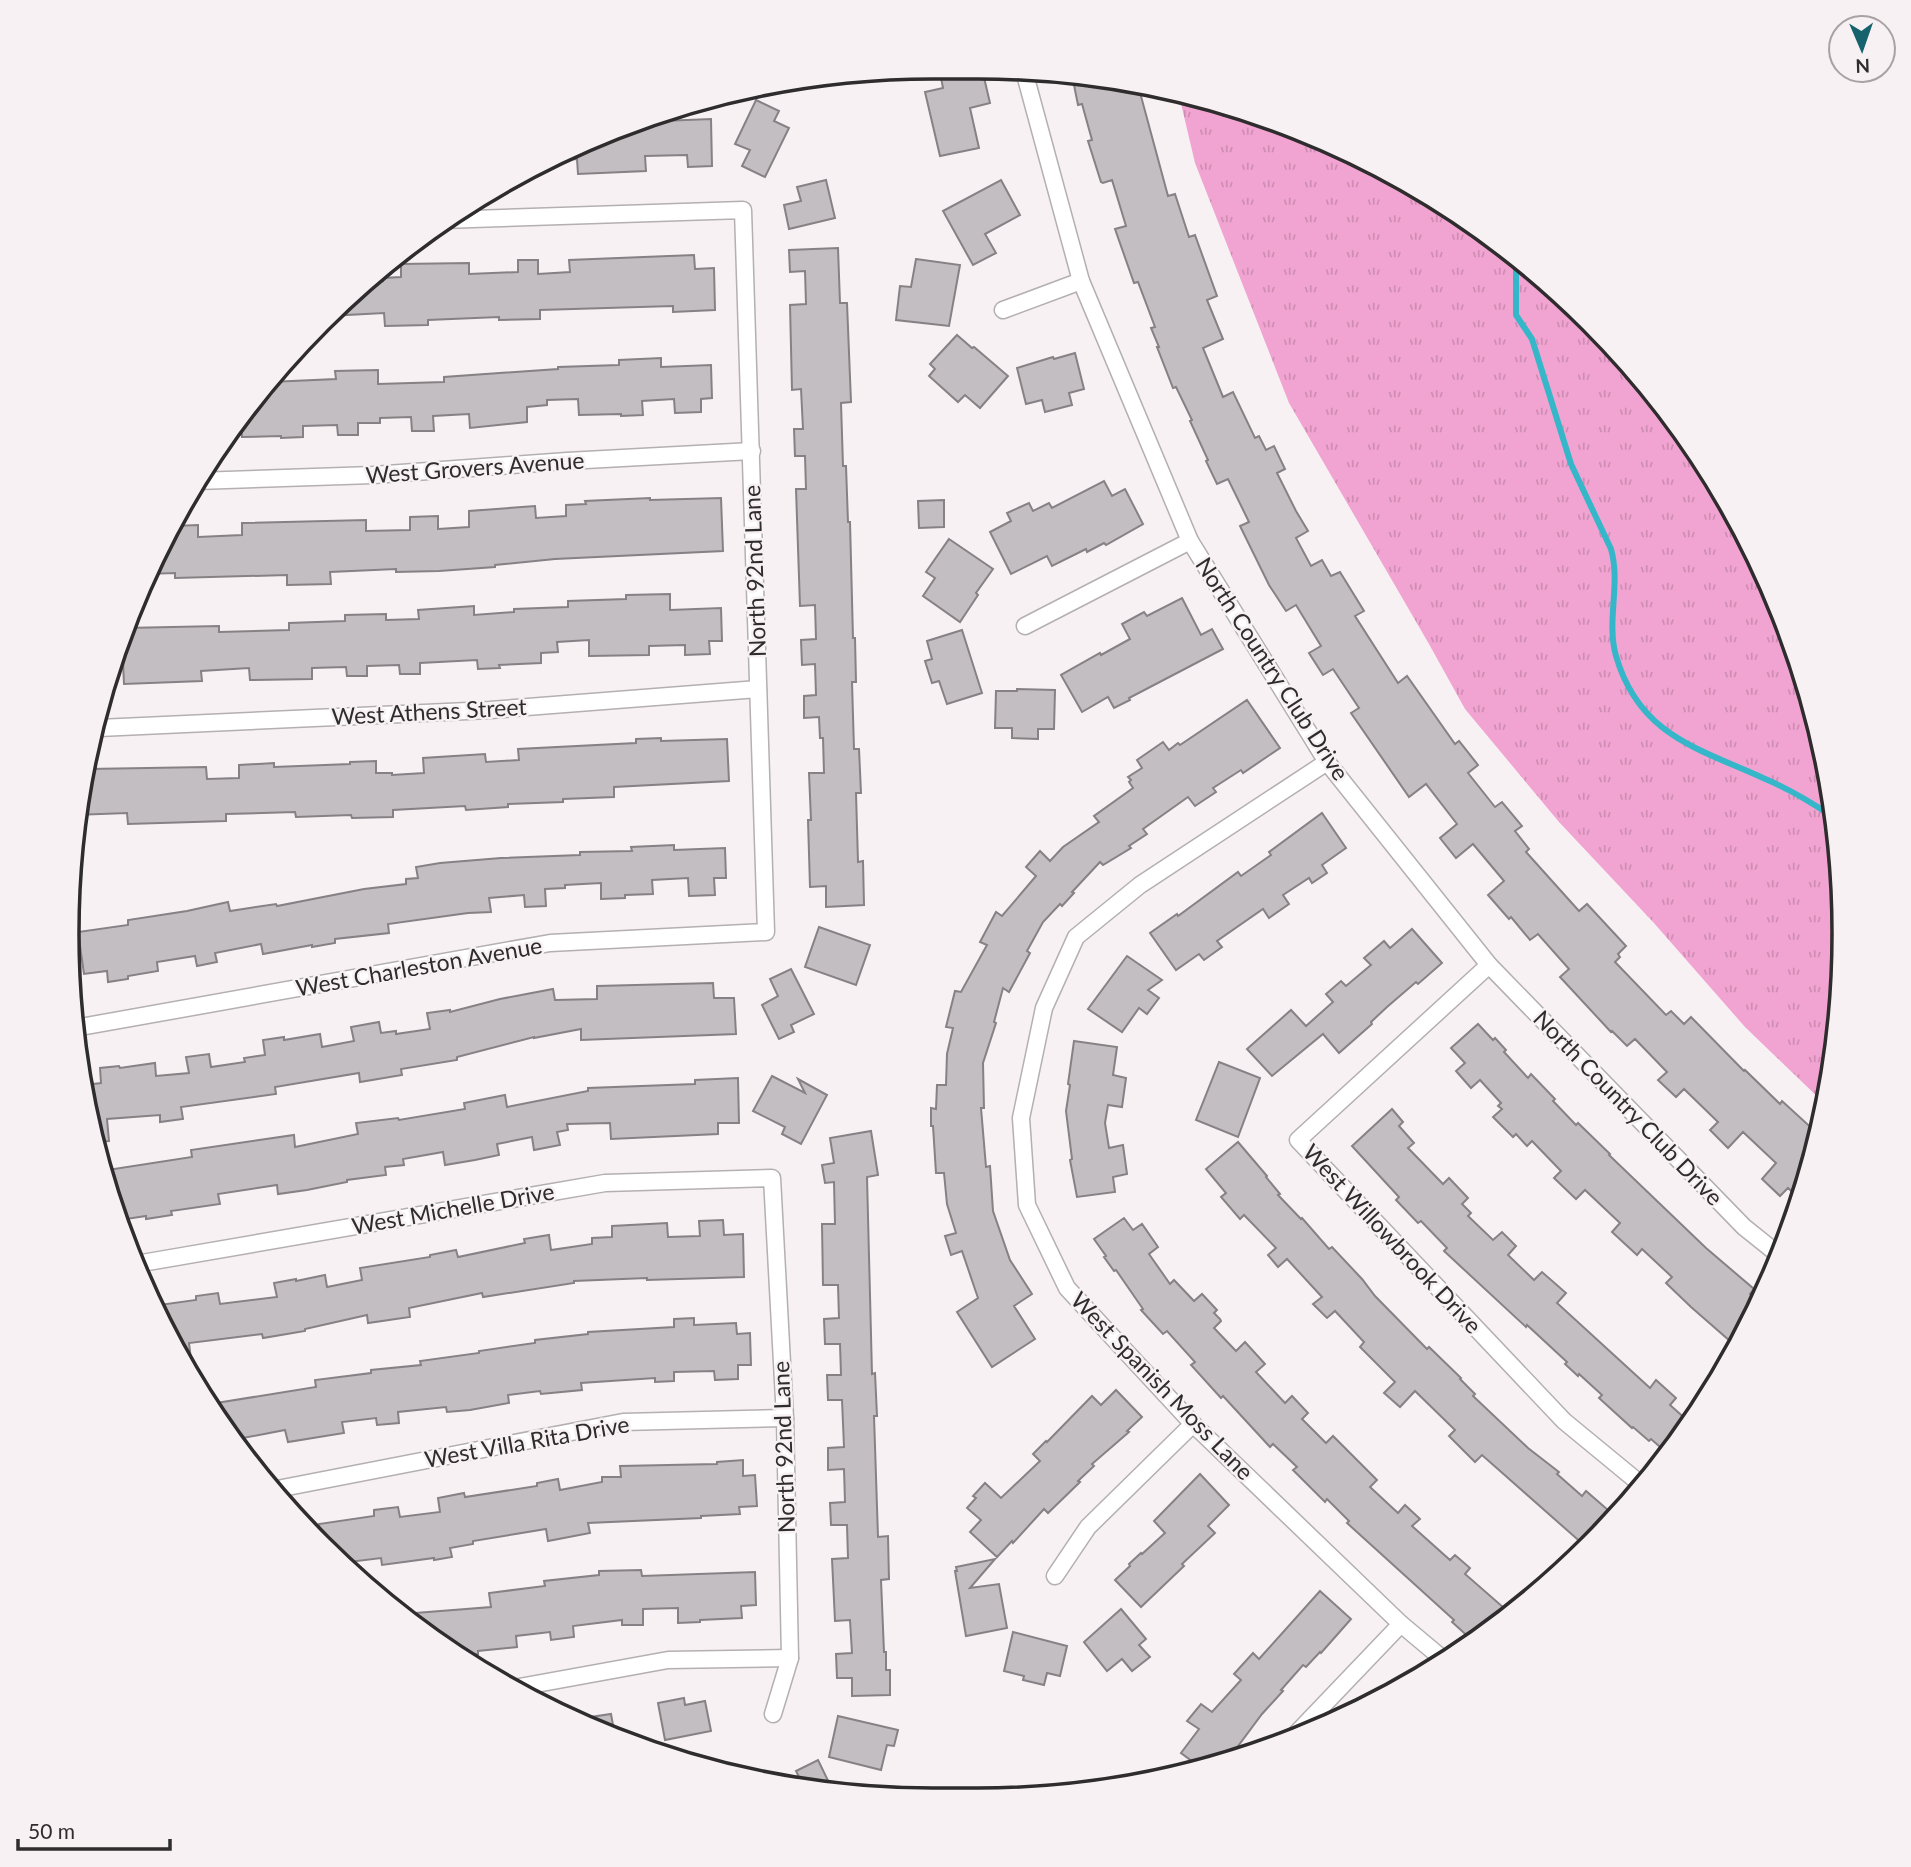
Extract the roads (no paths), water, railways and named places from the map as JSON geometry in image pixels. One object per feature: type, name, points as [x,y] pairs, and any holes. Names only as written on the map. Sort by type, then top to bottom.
[{"type":"street","name":"North Country Club Drive","points":[[1027,81],[1081,281],[1190,541],[1327,762],[1489,965],[1744,1227],[1772,1249]]},
{"type":"street","name":"North 92nd Lane","points":[[465,219],[743,210],[766,932]]},
{"type":"street","points":[[1003,310],[1081,281]]},
{"type":"street","name":"West Grovers Avenue","points":[[209,481],[373,475],[752,451]]},
{"type":"street","points":[[1025,626],[1190,541]]},
{"type":"street","name":"West Athens Street","points":[[104,728],[490,710],[758,689]]},
{"type":"street","name":"West Spanish Moss Lane","points":[[1327,762],[1140,885],[1076,937],[1044,1008],[1021,1118],[1027,1205],[1067,1287],[1193,1424],[1401,1623],[1437,1654]]},
{"type":"street","name":"West Charleston Avenue","points":[[84,1026],[550,943],[766,932]]},
{"type":"street","name":"West Willowbrook Drive","points":[[1489,965],[1298,1140],[1564,1422],[1635,1479]]},
{"type":"street","name":"North 92nd Lane","points":[[772,1178],[785,1418],[790,1658],[773,1714]]},
{"type":"street","name":"West Michelle Drive","points":[[145,1263],[605,1183],[772,1178]]},
{"type":"street","name":"West Villa Rita Drive","points":[[283,1488],[623,1422],[785,1418]]},
{"type":"street","points":[[1055,1576],[1088,1527],[1193,1424]]},
{"type":"street","points":[[1307,1722],[1401,1623]]},
{"type":"street","points":[[528,1686],[668,1660],[790,1658]]},
{"type":"waterway","points":[[1516,270],[1516,315],[1532,339],[1571,464],[1611,549],[1615,576],[1613,643],[1626,683],[1639,704],[1673,735],[1781,786],[1823,811]]}]
